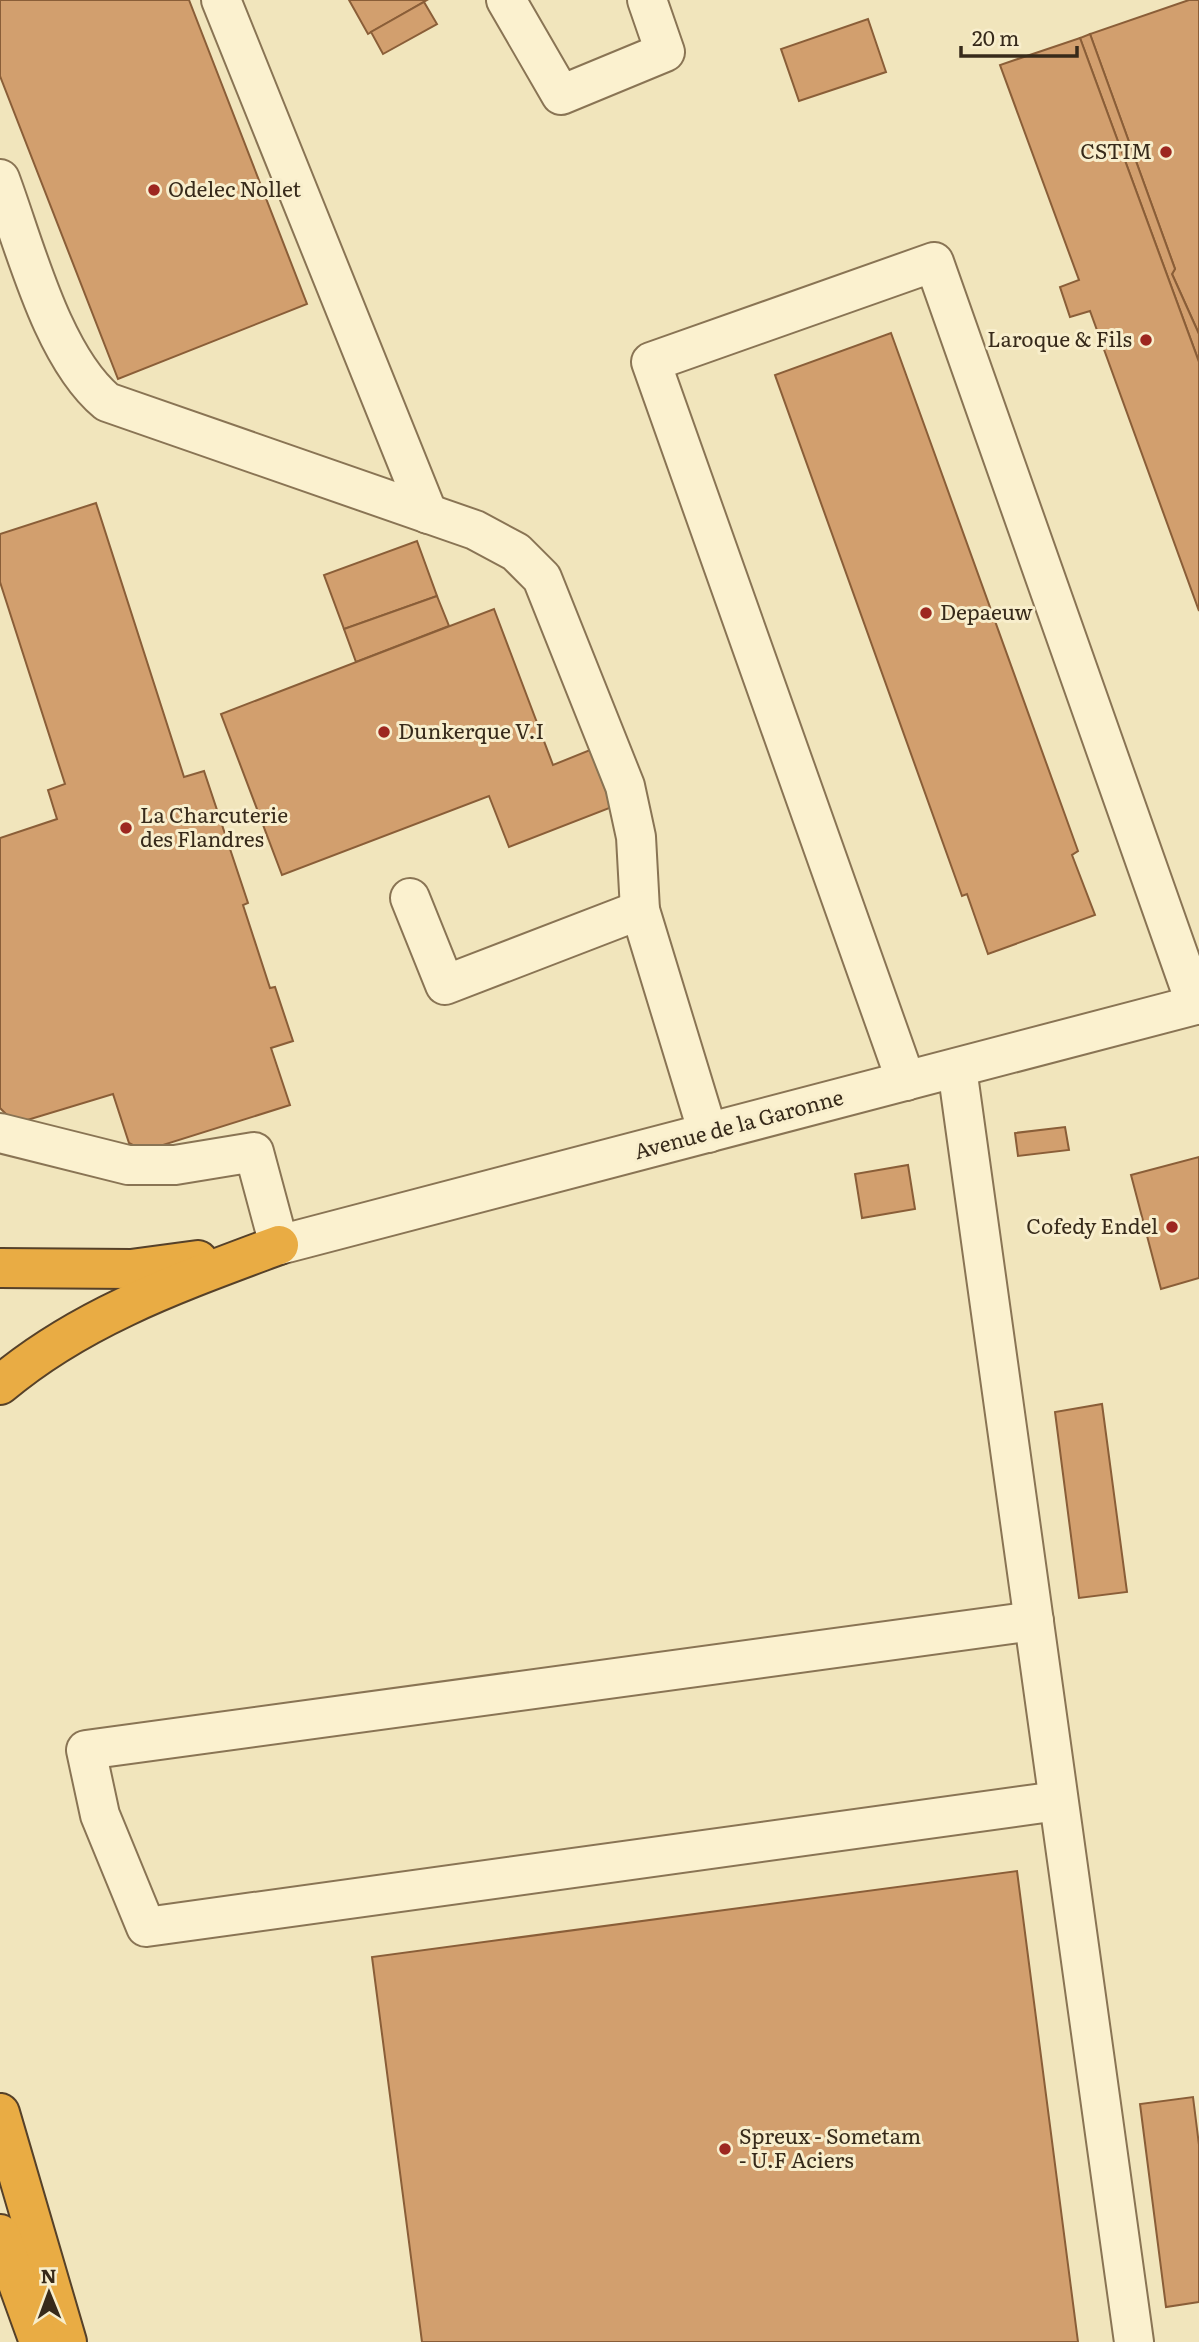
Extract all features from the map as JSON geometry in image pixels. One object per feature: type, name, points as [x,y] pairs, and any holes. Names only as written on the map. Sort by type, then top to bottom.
[{"type":"highway","points":[[0,1268],[131,1269],[279,1245]]},
{"type":"highway","points":[[0,1385],[51,1346],[113,1311],[279,1245]]},
{"type":"highway","points":[[0,2113],[67,2342]]},
{"type":"highway","points":[[0,2234],[39,2342]]},
{"type":"street","points":[[221,0],[428,514]]},
{"type":"street","points":[[506,0],[561,95],[666,52],[647,0]]},
{"type":"street","points":[[0,179],[65,348],[89,387],[107,402],[475,530],[516,552],[542,578],[625,786],[636,837],[640,909],[708,1133]]},
{"type":"street","points":[[906,1081],[651,362],[934,262],[1198,1005]]},
{"type":"street","points":[[410,898],[444,985],[640,909]]},
{"type":"street","name":"Avenue de la Garonne","points":[[279,1245],[1198,1005]]},
{"type":"street","points":[[957,1068],[1134,2342]]},
{"type":"street","points":[[0,1133],[128,1165],[175,1165],[254,1152],[279,1245]]},
{"type":"street","points":[[1034,1621],[86,1750],[100,1815],[146,1927],[1058,1801]]},
{"type":"building","name":"Odelec Nollet","points":[[0,0],[189,0],[307,304],[118,379],[0,76]]},
{"type":"building","points":[[349,0],[427,0],[368,34]]},
{"type":"building","name":"CSTIM","points":[[1189,0],[1199,0],[1199,334],[1172,274],[1175,269],[1090,34]]},
{"type":"building","points":[[424,2],[437,24],[383,54],[371,32]]},
{"type":"building","points":[[868,19],[886,72],[799,101],[781,49]]},
{"type":"building","points":[[1090,34],[1175,269],[1172,274],[1199,334],[1199,362],[1080,38]]},
{"type":"building","name":"Laroque & Fils","points":[[1080,38],[1199,362],[1199,611],[1090,311],[1070,317],[1060,287],[1079,280],[1000,65]]},
{"type":"building","name":"Depaeuw","points":[[891,333],[1078,851],[1072,855],[1095,915],[988,954],[967,894],[962,896],[775,375]]},
{"type":"building","name":"La Charcuterie des Flandres","points":[[96,503],[184,777],[204,771],[248,903],[243,905],[270,988],[275,987],[293,1041],[271,1048],[290,1105],[144,1151],[129,1143],[113,1094],[24,1121],[12,1120],[0,1108],[0,838],[57,819],[48,790],[65,784],[0,582],[0,534]]},
{"type":"building","points":[[417,541],[437,596],[344,629],[324,575]]},
{"type":"building","points":[[437,596],[449,626],[356,662],[344,629]]},
{"type":"building","name":"Dunkerque V.I","points":[[494,609],[553,765],[590,750],[612,807],[509,847],[489,796],[282,875],[221,714]]},
{"type":"building","points":[[1065,1127],[1069,1150],[1018,1156],[1015,1133]]},
{"type":"building","name":"Cofedy Endel","points":[[1199,1157],[1199,1278],[1161,1289],[1131,1175]]},
{"type":"building","points":[[908,1165],[915,1209],[862,1218],[855,1174]]},
{"type":"building","points":[[1102,1404],[1127,1592],[1079,1598],[1055,1412]]},
{"type":"building","name":"Spreux - Sometam - U.F Aciers","points":[[1017,1871],[1078,2342],[422,2342],[372,1957]]},
{"type":"building","points":[[1193,2097],[1199,2145],[1199,2302],[1166,2307],[1140,2104]]},
{"type":"place","name":"CSTIM","points":[[1166,152]]},
{"type":"place","name":"Odelec Nollet","points":[[154,190]]},
{"type":"place","name":"Laroque & Fils","points":[[1146,340]]},
{"type":"place","name":"Depaeuw","points":[[926,613]]},
{"type":"place","name":"Dunkerque V.I","points":[[384,732]]},
{"type":"place","name":"La Charcuterie des Flandres","points":[[126,828]]},
{"type":"place","name":"Cofedy Endel","points":[[1172,1227]]},
{"type":"place","name":"Spreux - Sometam - U.F Aciers","points":[[725,2149]]}]
